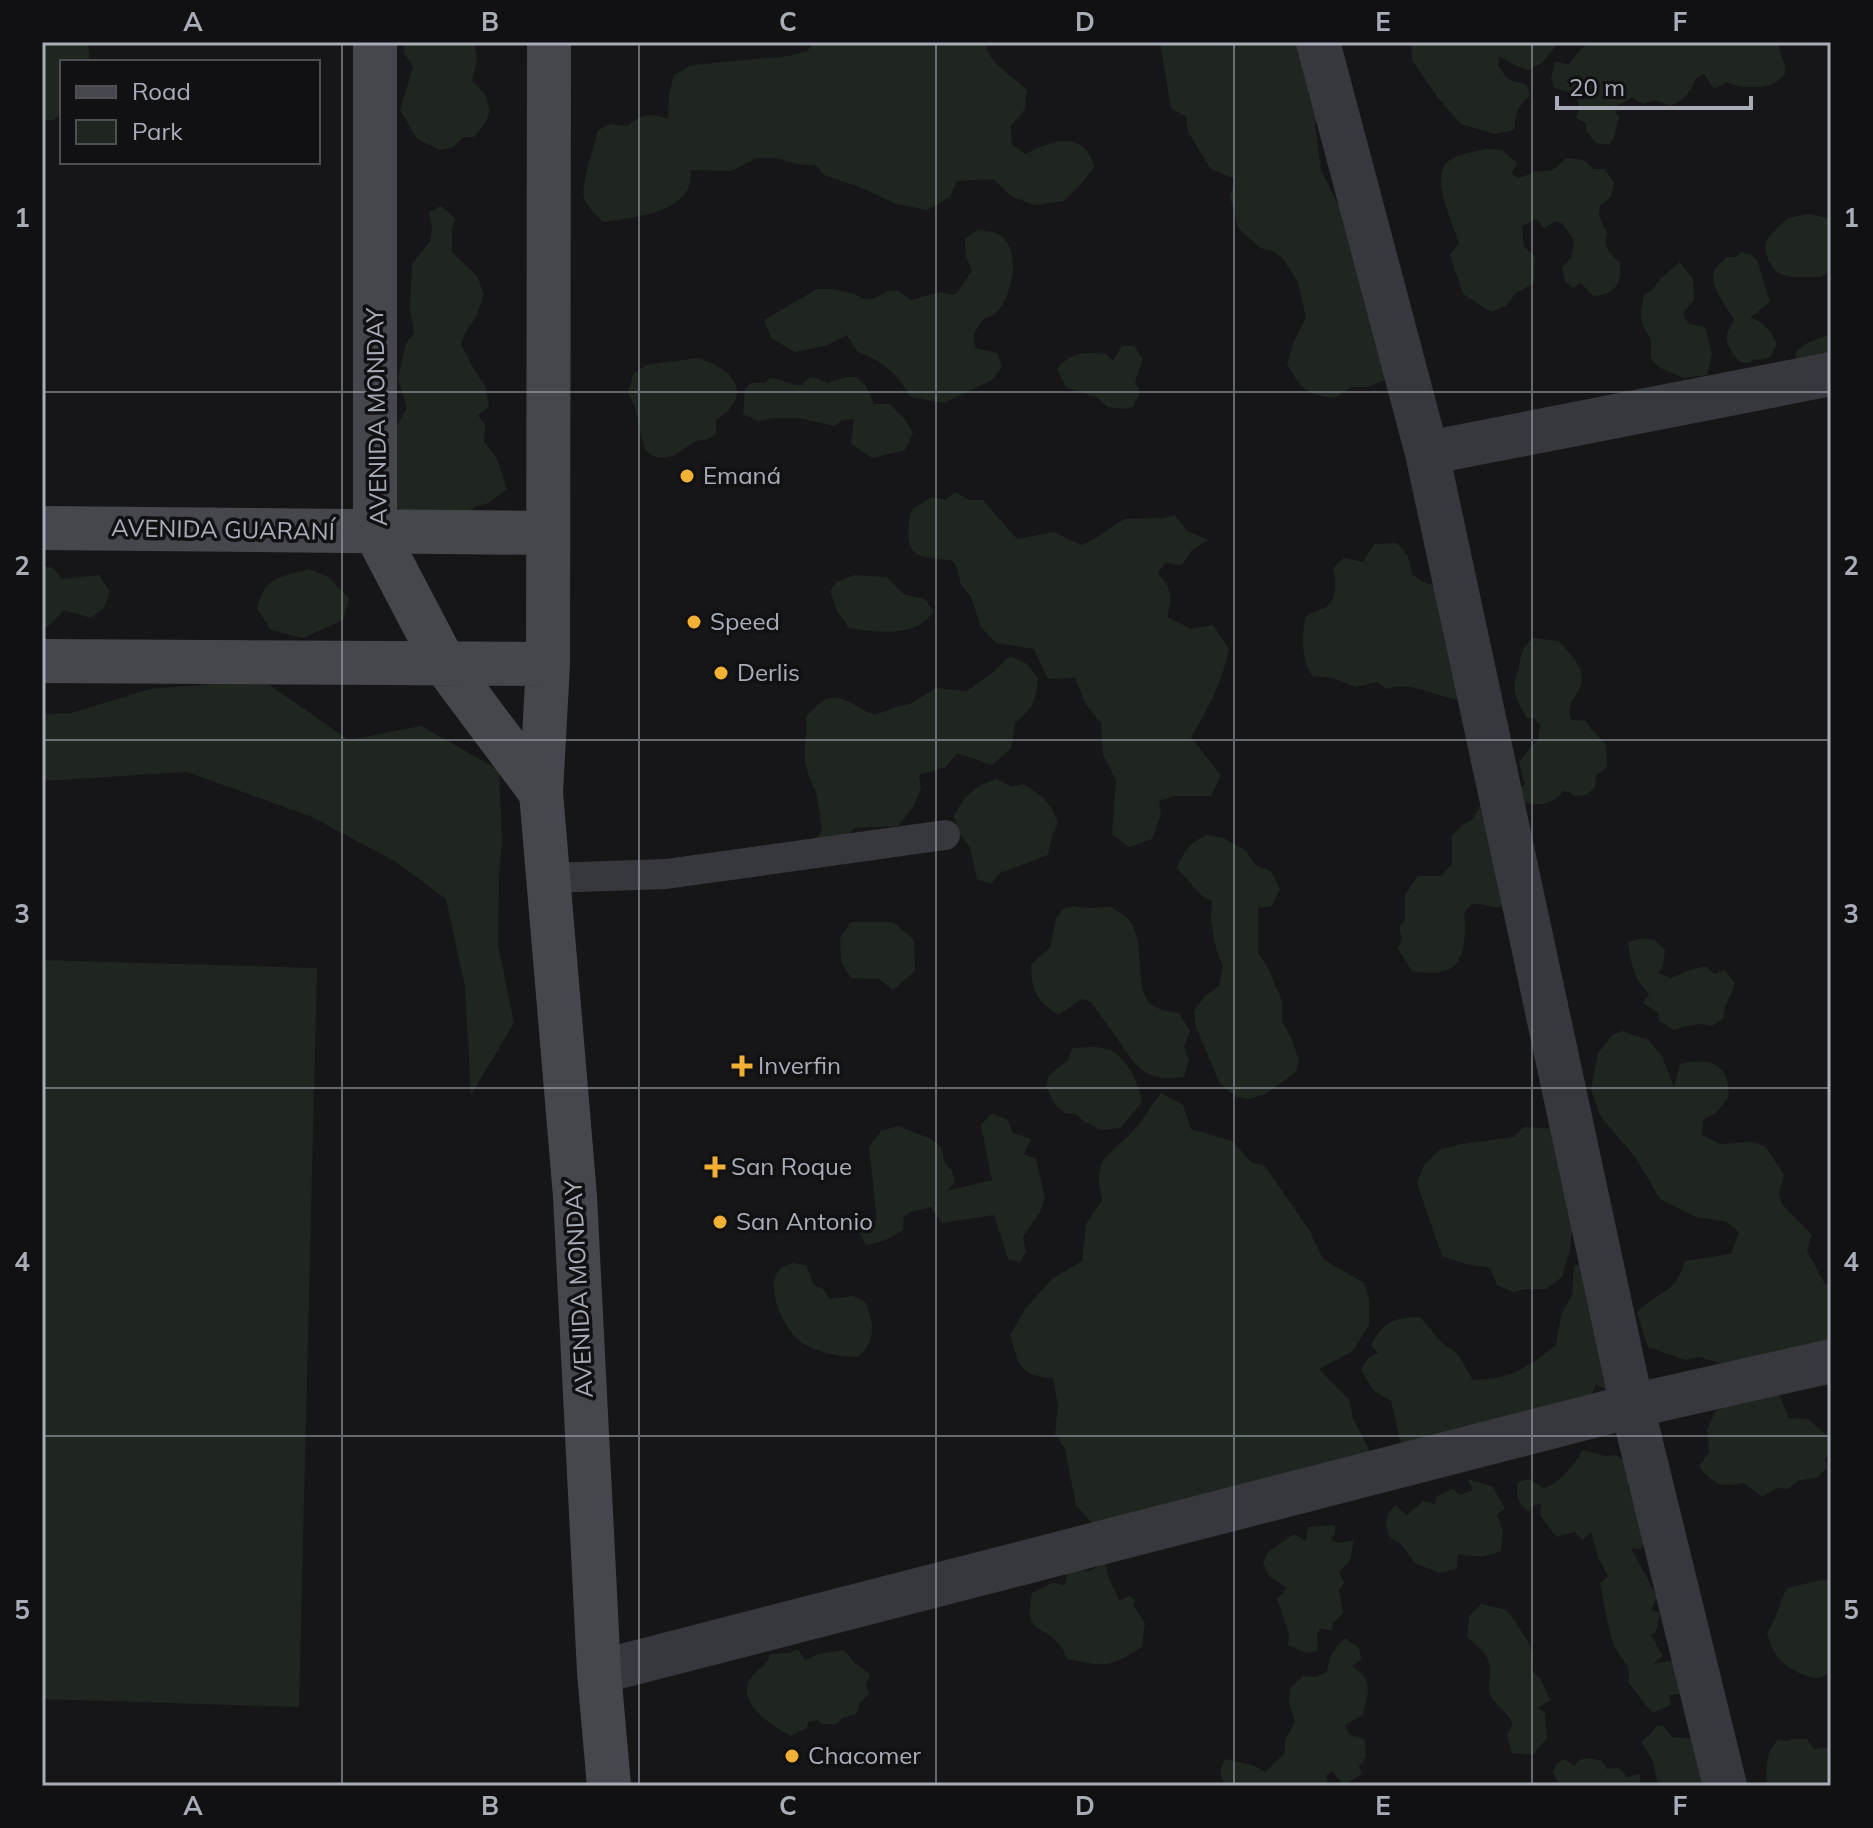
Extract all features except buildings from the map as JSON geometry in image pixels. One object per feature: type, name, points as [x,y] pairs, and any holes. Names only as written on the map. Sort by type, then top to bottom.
[{"type":"main road","name":"AVENIDA MONDAY","points":[[375,42],[375,531],[444,663],[541,793]]},
{"type":"main road","name":"AVENIDA MONDAY","points":[[549,42],[548,664],[541,793],[575,1196],[599,1672],[609,1786]]},
{"type":"main road","name":"AVENIDA GUARANÍ","points":[[42,528],[548,533]]},
{"type":"main road","points":[[42,661],[548,664]]},
{"type":"street","points":[[1318,42],[1427,453],[1632,1406],[1725,1786]]},
{"type":"street","points":[[1427,453],[1831,374]]},
{"type":"street","points":[[599,1672],[1632,1406],[1831,1361]]},
{"type":"lane","points":[[548,878],[666,874],[945,835]]},
{"type":"green space","points":[[43,42],[88,42],[90,60],[60,60],[60,115],[54,120],[42,120]]},
{"type":"green space","points":[[405,42],[474,42],[477,60],[472,81],[485,94],[490,111],[474,137],[464,137],[453,147],[440,150],[417,139],[400,110],[413,67],[404,53]]},
{"type":"green space","points":[[815,42],[985,42],[996,63],[1027,90],[1025,109],[1011,126],[1012,144],[1025,154],[1055,142],[1071,141],[1085,149],[1095,166],[1064,201],[1034,205],[1011,196],[993,179],[957,181],[950,197],[927,210],[896,204],[824,175],[817,166],[757,158],[731,171],[691,170],[685,193],[677,202],[654,213],[604,222],[595,215],[583,192],[598,130],[611,124],[627,126],[647,115],[668,119],[674,75],[692,65],[789,56],[807,51]]},
{"type":"green space","points":[[1160,42],[1305,42],[1327,110],[1315,123],[1321,170],[1356,242],[1390,378],[1367,387],[1351,387],[1335,398],[1310,392],[1296,379],[1287,364],[1306,318],[1298,282],[1283,259],[1273,251],[1260,248],[1238,228],[1230,196],[1235,179],[1211,169],[1188,132],[1186,117],[1171,108]]},
{"type":"green space","points":[[1411,42],[1558,43],[1542,63],[1528,70],[1499,56],[1498,66],[1508,79],[1526,85],[1530,96],[1518,111],[1514,130],[1494,134],[1461,124],[1438,98],[1412,60]]},
{"type":"green space","points":[[1591,42],[1777,42],[1785,74],[1776,82],[1763,86],[1744,87],[1727,82],[1714,89],[1704,74],[1696,78],[1683,99],[1670,106],[1656,100],[1643,104],[1632,97],[1617,106],[1615,112],[1619,117],[1610,145],[1596,143],[1586,131],[1586,123],[1576,118],[1579,108],[1577,95],[1554,88],[1551,79],[1555,62],[1569,64]]},
{"type":"green space","points":[[1486,149],[1502,150],[1517,163],[1511,174],[1519,178],[1553,170],[1566,158],[1584,160],[1594,169],[1605,169],[1614,183],[1611,197],[1600,206],[1599,216],[1607,233],[1608,250],[1620,263],[1616,287],[1593,296],[1581,283],[1573,288],[1565,281],[1562,268],[1572,256],[1574,241],[1563,224],[1556,221],[1544,228],[1536,219],[1522,226],[1524,247],[1535,256],[1534,283],[1516,293],[1506,306],[1491,312],[1463,294],[1450,255],[1459,243],[1444,199],[1441,176],[1450,160]]},
{"type":"green space","points":[[441,206],[455,218],[452,252],[477,276],[484,294],[461,344],[486,387],[489,407],[478,415],[485,425],[484,441],[497,459],[507,489],[445,528],[416,522],[385,499],[395,429],[407,408],[398,379],[406,343],[414,333],[410,308],[412,264],[430,241],[432,228],[429,212]]},
{"type":"green space","points":[[1809,214],[1831,219],[1831,270],[1821,277],[1790,277],[1776,272],[1768,260],[1765,246],[1768,238],[1788,218]]},
{"type":"green space","points":[[977,230],[996,233],[1004,239],[1010,247],[1012,258],[1011,282],[1003,303],[995,314],[982,320],[974,334],[975,348],[997,353],[1002,367],[992,380],[944,403],[911,397],[889,369],[858,352],[847,335],[825,346],[795,352],[771,338],[764,320],[817,289],[833,289],[855,294],[862,299],[875,298],[890,290],[898,291],[911,300],[941,292],[957,293],[972,270],[966,257],[965,239]]},
{"type":"green space","points":[[1741,252],[1757,260],[1770,302],[1750,318],[1766,327],[1777,344],[1770,357],[1753,359],[1750,363],[1740,362],[1728,344],[1727,335],[1734,319],[1713,277],[1726,257],[1736,257]]},
{"type":"green space","points":[[1680,262],[1693,279],[1694,300],[1683,313],[1688,324],[1705,327],[1712,354],[1707,375],[1684,378],[1658,367],[1651,358],[1651,340],[1642,324],[1644,295]]},
{"type":"green space","points":[[1831,334],[1831,377],[1798,365],[1795,353],[1805,344]]},
{"type":"green space","points":[[1122,346],[1134,346],[1143,359],[1135,382],[1140,392],[1133,407],[1108,407],[1096,397],[1066,387],[1057,369],[1068,359],[1091,353],[1106,354],[1113,361]]},
{"type":"green space","points":[[697,358],[710,362],[729,375],[735,383],[735,401],[716,420],[716,433],[710,438],[694,442],[672,456],[653,456],[644,445],[636,410],[628,393],[633,374],[646,365]]},
{"type":"green space","points":[[810,377],[828,383],[856,377],[866,386],[874,404],[890,404],[905,420],[913,433],[905,450],[872,458],[851,444],[854,419],[842,420],[834,426],[799,418],[758,421],[743,414],[745,389],[751,383],[765,383],[770,378],[802,385]]},
{"type":"green space","points":[[955,492],[969,500],[983,500],[1017,539],[1054,532],[1081,545],[1124,519],[1175,515],[1187,531],[1208,540],[1192,550],[1182,565],[1165,563],[1158,573],[1170,594],[1167,617],[1191,629],[1213,625],[1229,649],[1214,694],[1191,737],[1221,776],[1211,796],[1175,796],[1159,801],[1161,814],[1152,839],[1129,847],[1112,834],[1116,780],[1103,755],[1101,723],[1086,705],[1075,678],[1048,679],[1034,649],[996,643],[981,627],[971,597],[961,585],[953,561],[921,556],[911,548],[908,528],[912,509],[932,497],[945,500]]},
{"type":"green space","points":[[1397,543],[1408,556],[1412,574],[1422,582],[1434,585],[1469,700],[1418,688],[1386,689],[1377,682],[1356,687],[1333,678],[1312,676],[1308,669],[1303,648],[1305,618],[1327,606],[1334,597],[1333,568],[1344,558],[1363,562],[1374,544]]},
{"type":"green space","points":[[42,566],[53,568],[62,579],[99,575],[110,592],[104,608],[91,618],[64,610],[42,630]]},
{"type":"green space","points":[[309,569],[328,577],[349,598],[343,620],[303,638],[271,630],[257,609],[264,590],[281,577]]},
{"type":"green space","points":[[855,575],[887,577],[903,594],[925,599],[933,611],[926,620],[907,630],[883,632],[849,628],[837,611],[830,591],[836,582]]},
{"type":"green space","points":[[1533,638],[1559,641],[1577,663],[1582,679],[1569,710],[1570,715],[1572,720],[1586,721],[1606,744],[1607,767],[1596,776],[1595,787],[1587,795],[1574,796],[1563,791],[1549,802],[1537,804],[1520,800],[1518,788],[1525,785],[1519,762],[1538,740],[1540,725],[1535,719],[1527,718],[1517,700],[1514,685],[1523,651]]},
{"type":"green space","points":[[1010,656],[1027,664],[1038,678],[1032,704],[1015,723],[1011,749],[992,765],[957,753],[946,767],[919,775],[921,789],[913,807],[898,826],[854,828],[847,838],[813,842],[822,831],[805,750],[806,717],[816,706],[825,700],[839,698],[875,715],[912,703],[936,688],[967,691]]},
{"type":"green space","points":[[262,680],[349,740],[421,726],[499,770],[502,841],[498,945],[514,1023],[471,1095],[465,987],[446,899],[396,862],[312,817],[187,772],[42,781],[42,714],[71,713],[150,689]]},
{"type":"green space","points":[[997,779],[1012,787],[1023,784],[1036,792],[1049,804],[1058,823],[1048,855],[1000,873],[991,884],[977,879],[970,847],[959,833],[954,817],[971,792]]},
{"type":"green space","points":[[1481,805],[1511,902],[1500,907],[1476,904],[1467,910],[1464,915],[1462,954],[1452,968],[1436,973],[1412,971],[1398,949],[1402,938],[1399,928],[1405,919],[1405,895],[1418,876],[1441,876],[1452,864],[1452,836],[1472,820]]},
{"type":"green space","points":[[1207,835],[1224,838],[1246,851],[1255,865],[1271,871],[1280,889],[1272,906],[1258,908],[1258,952],[1282,1001],[1282,1021],[1299,1060],[1296,1072],[1265,1094],[1249,1099],[1236,1097],[1219,1082],[1196,1027],[1194,1011],[1204,997],[1219,986],[1223,966],[1211,922],[1212,901],[1202,896],[1177,868],[1188,848]]},
{"type":"green space","points":[[1073,906],[1110,907],[1131,922],[1139,948],[1143,989],[1147,999],[1155,1007],[1179,1013],[1190,1031],[1184,1047],[1189,1060],[1184,1077],[1162,1078],[1140,1068],[1091,1002],[1082,999],[1058,1015],[1037,994],[1031,965],[1050,947],[1056,918],[1063,909]]},
{"type":"green space","points":[[851,922],[893,922],[914,940],[915,971],[893,990],[879,979],[851,978],[841,962],[840,938]]},
{"type":"green space","points":[[1642,938],[1655,940],[1665,950],[1663,966],[1658,973],[1671,978],[1706,966],[1714,974],[1725,970],[1735,983],[1724,1009],[1724,1018],[1712,1026],[1693,1025],[1674,1030],[1659,1021],[1658,1013],[1643,1003],[1649,994],[1636,976],[1630,957],[1628,942]]},
{"type":"green space","points":[[42,960],[317,968],[299,1707],[42,1699]]},
{"type":"green space","points":[[1622,1031],[1648,1040],[1662,1056],[1674,1087],[1680,1064],[1712,1063],[1722,1071],[1727,1079],[1729,1096],[1717,1112],[1703,1120],[1702,1135],[1720,1144],[1752,1142],[1765,1146],[1784,1175],[1779,1194],[1782,1204],[1812,1235],[1807,1251],[1825,1284],[1831,1283],[1831,1354],[1738,1368],[1699,1357],[1685,1360],[1648,1347],[1637,1313],[1671,1287],[1685,1261],[1731,1254],[1739,1232],[1727,1222],[1696,1217],[1660,1199],[1636,1158],[1601,1117],[1591,1090],[1598,1053],[1612,1035]]},
{"type":"green space","points":[[1072,1048],[1110,1050],[1119,1057],[1129,1068],[1138,1088],[1142,1102],[1120,1128],[1101,1130],[1076,1114],[1065,1113],[1056,1106],[1046,1087],[1049,1075],[1068,1060]]},
{"type":"green space","points":[[1161,1093],[1183,1105],[1191,1129],[1232,1141],[1251,1162],[1265,1166],[1309,1230],[1323,1259],[1364,1283],[1369,1299],[1369,1325],[1353,1351],[1319,1369],[1349,1400],[1353,1419],[1368,1447],[1375,1473],[1096,1528],[1076,1505],[1065,1449],[1055,1434],[1058,1406],[1053,1378],[1033,1375],[1022,1367],[1010,1335],[1025,1309],[1052,1279],[1082,1261],[1086,1224],[1102,1200],[1099,1174],[1104,1159],[1138,1126]]},
{"type":"green space","points":[[992,1113],[1008,1120],[1013,1133],[1031,1139],[1024,1154],[1036,1159],[1045,1198],[1040,1212],[1023,1237],[1026,1252],[1020,1262],[1008,1259],[994,1215],[942,1223],[931,1207],[904,1216],[903,1230],[866,1245],[859,1231],[863,1220],[877,1220],[869,1147],[881,1131],[898,1126],[931,1139],[941,1147],[955,1182],[947,1191],[992,1180],[981,1125]]},
{"type":"green space","points":[[1524,1127],[1560,1129],[1574,1213],[1570,1250],[1562,1277],[1546,1289],[1513,1292],[1497,1285],[1490,1268],[1442,1256],[1417,1183],[1424,1165],[1439,1150],[1514,1137]]},
{"type":"green space","points":[[793,1263],[806,1265],[814,1285],[823,1289],[830,1299],[852,1296],[865,1301],[872,1330],[869,1343],[858,1357],[817,1350],[797,1339],[790,1330],[778,1308],[774,1285],[781,1268]]},
{"type":"green space","points":[[1584,1263],[1621,1388],[1606,1390],[1596,1384],[1592,1394],[1422,1448],[1400,1441],[1391,1401],[1374,1391],[1361,1370],[1368,1358],[1378,1353],[1371,1345],[1385,1326],[1403,1318],[1420,1317],[1441,1342],[1458,1354],[1473,1380],[1509,1375],[1556,1345],[1561,1315],[1572,1295],[1574,1266]]},
{"type":"green space","points":[[1779,1394],[1789,1418],[1808,1419],[1827,1435],[1827,1468],[1816,1478],[1800,1480],[1787,1489],[1777,1488],[1762,1497],[1744,1483],[1723,1485],[1714,1481],[1699,1467],[1709,1452],[1707,1430],[1715,1412],[1725,1402]]},
{"type":"green space","points":[[1583,1450],[1605,1456],[1616,1455],[1628,1464],[1645,1539],[1641,1549],[1631,1548],[1657,1597],[1651,1610],[1660,1613],[1656,1632],[1651,1635],[1663,1656],[1653,1664],[1676,1660],[1684,1694],[1669,1695],[1671,1705],[1652,1713],[1628,1682],[1627,1666],[1613,1640],[1600,1583],[1608,1576],[1598,1557],[1591,1532],[1583,1540],[1575,1532],[1556,1537],[1540,1515],[1541,1503],[1531,1507],[1530,1512],[1520,1503],[1517,1495],[1518,1482],[1528,1479],[1544,1488],[1556,1482]]},
{"type":"green space","points":[[1468,1479],[1493,1487],[1505,1509],[1497,1514],[1503,1531],[1501,1551],[1480,1556],[1458,1554],[1457,1568],[1440,1573],[1416,1564],[1401,1544],[1391,1539],[1386,1525],[1389,1513],[1395,1505],[1407,1515],[1423,1501],[1435,1504],[1437,1496],[1453,1489],[1460,1495],[1473,1490]]},
{"type":"green space","points":[[1335,1525],[1331,1540],[1339,1543],[1354,1540],[1350,1561],[1339,1572],[1344,1583],[1339,1591],[1343,1613],[1333,1623],[1332,1631],[1320,1628],[1318,1651],[1306,1653],[1288,1645],[1289,1633],[1277,1599],[1287,1588],[1269,1576],[1263,1563],[1268,1552],[1294,1534],[1306,1541],[1308,1527]]},
{"type":"green space","points":[[1106,1563],[1119,1601],[1129,1596],[1136,1600],[1133,1605],[1145,1623],[1142,1647],[1106,1664],[1066,1659],[1055,1640],[1033,1623],[1030,1616],[1032,1593],[1052,1583],[1065,1585],[1068,1569],[1089,1571]]},
{"type":"green space","points":[[1821,1580],[1831,1581],[1831,1672],[1816,1678],[1799,1673],[1782,1662],[1767,1632],[1787,1588]]},
{"type":"green space","points":[[1481,1604],[1506,1610],[1517,1624],[1533,1655],[1531,1670],[1541,1680],[1550,1700],[1538,1708],[1545,1712],[1547,1738],[1533,1755],[1512,1753],[1507,1736],[1511,1721],[1490,1693],[1488,1658],[1467,1637],[1469,1616]]},
{"type":"green space","points":[[1345,1638],[1358,1647],[1362,1659],[1352,1666],[1364,1677],[1368,1688],[1363,1715],[1345,1725],[1350,1735],[1365,1739],[1366,1757],[1359,1767],[1362,1774],[1344,1785],[1332,1771],[1326,1776],[1329,1786],[1224,1786],[1220,1771],[1225,1759],[1252,1765],[1265,1772],[1285,1753],[1285,1740],[1295,1722],[1289,1703],[1290,1689],[1303,1676],[1316,1677],[1327,1672],[1332,1654]]},
{"type":"green space","points":[[798,1649],[805,1660],[818,1654],[844,1650],[870,1674],[866,1685],[869,1694],[860,1703],[856,1714],[842,1718],[837,1724],[822,1724],[817,1720],[808,1722],[807,1728],[791,1736],[758,1714],[748,1697],[747,1688],[750,1679],[767,1662],[770,1654]]},
{"type":"green space","points":[[1656,1726],[1664,1726],[1672,1737],[1696,1739],[1730,1763],[1751,1786],[1658,1786],[1653,1761],[1641,1741]]},
{"type":"green space","points":[[1807,1739],[1814,1749],[1831,1747],[1831,1786],[1767,1786],[1771,1750],[1778,1740]]},
{"type":"green space","points":[[1589,1758],[1602,1761],[1607,1769],[1619,1768],[1627,1777],[1640,1774],[1640,1786],[1560,1786],[1553,1773],[1556,1764],[1565,1759],[1574,1766],[1579,1760]]},
{"type":"place","name":"Emaná","points":[[687,476]]},
{"type":"place","name":"Speed","points":[[694,622]]},
{"type":"place","name":"Derlis","points":[[721,673]]},
{"type":"place","name":"Inverfin","points":[[742,1066]]},
{"type":"place","name":"San Roque","points":[[715,1167]]},
{"type":"place","name":"San Antonio","points":[[720,1222]]},
{"type":"place","name":"Chacomer","points":[[792,1756]]}]
